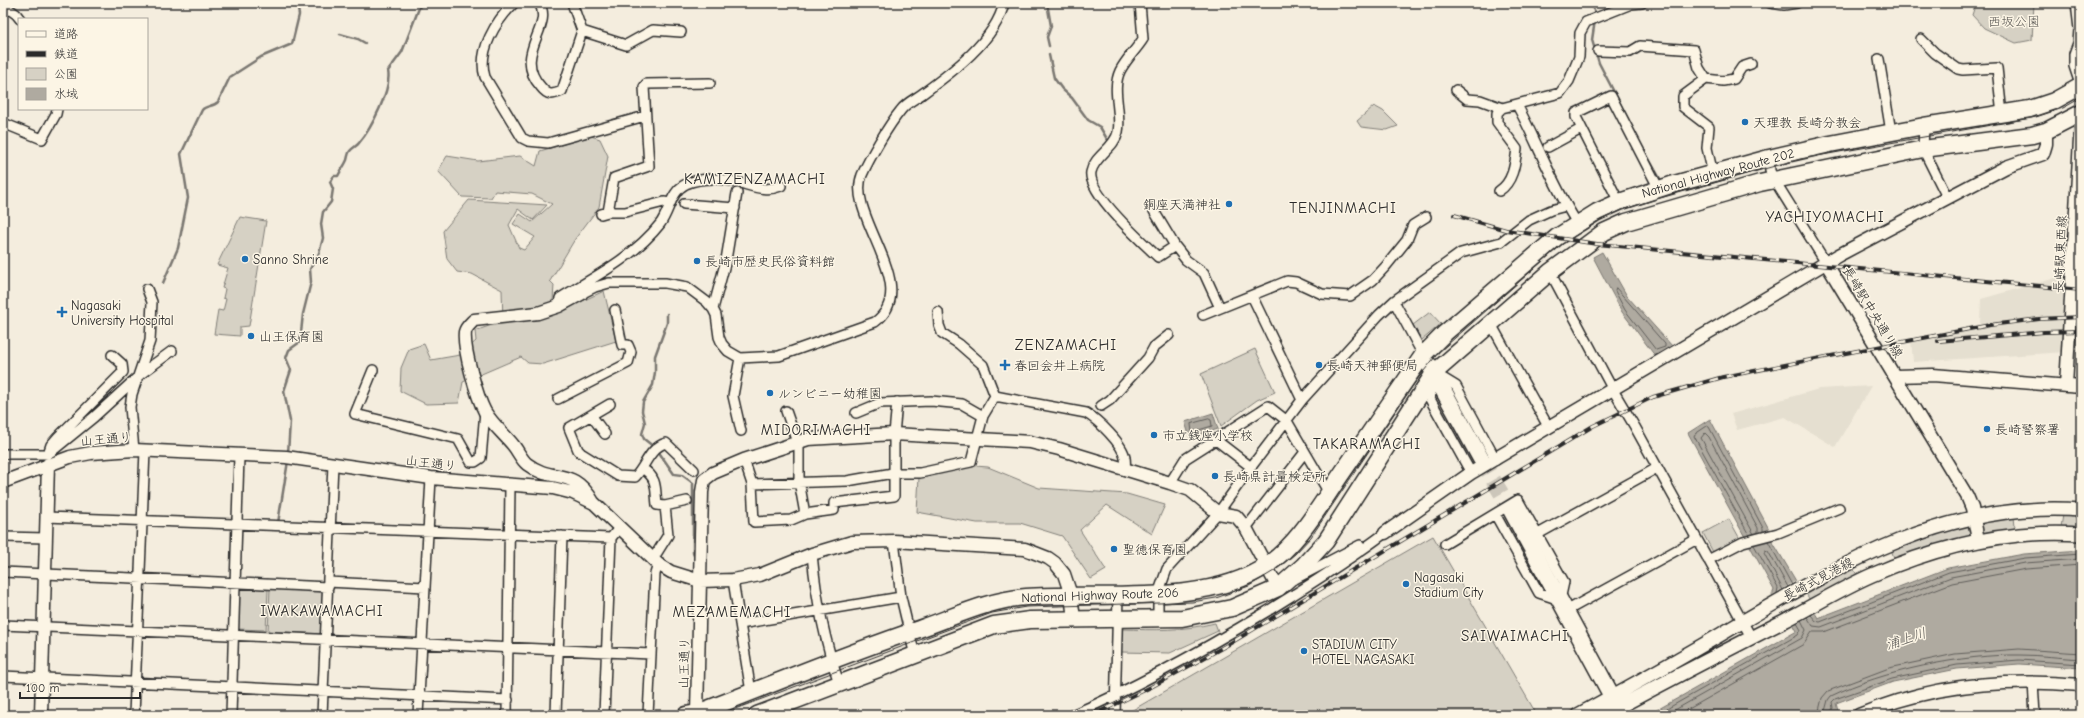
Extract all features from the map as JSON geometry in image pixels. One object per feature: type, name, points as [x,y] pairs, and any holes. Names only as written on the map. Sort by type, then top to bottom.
[{"type":"highway","name":"National Highway Route 202","points":[[1423,354],[1445,333],[1557,237],[1578,223],[1619,202],[1659,188],[1769,158],[1891,132],[2036,107],[2054,101],[2081,87]]},
{"type":"highway","name":"National Highway Route 202","points":[[1434,373],[1550,272],[1604,232],[1626,222],[1760,183],[1923,149],[2032,135],[2046,131],[2081,113]]},
{"type":"highway","points":[[1423,354],[1488,460]]},
{"type":"highway","name":"National Highway Route 206","points":[[695,714],[910,632],[995,602],[1025,597],[1158,594],[1196,591],[1224,584],[1267,565],[1305,526],[1423,354]]},
{"type":"highway","name":"National Highway Route 206","points":[[757,715],[994,625],[1030,620],[1117,618],[1158,619],[1199,616],[1232,608],[1278,588],[1304,565],[1326,541],[1434,373]]},
{"type":"highway","points":[[1511,510],[1563,605],[1614,709]]},
{"type":"main road","name":"長崎式見港線","points":[[1614,709],[1742,622],[1804,585],[1893,542],[1926,529],[2013,511],[2048,508],[2081,510]]},
{"type":"main road","name":"長崎式見港線","points":[[1578,715],[1614,709],[1871,575],[1900,563],[1960,544],[1978,540],[2032,534],[2081,534]]},
{"type":"street","points":[[514,3],[494,27],[485,53],[483,70],[485,77],[522,138],[528,141],[548,143],[645,116]]},
{"type":"street","points":[[540,3],[544,14],[529,65],[536,82],[546,93],[553,95],[562,91],[582,31],[572,3]]},
{"type":"street","points":[[737,193],[726,260],[713,309],[722,344],[728,351],[740,358],[779,356],[875,322],[884,314],[890,300],[890,286],[886,266],[860,196],[861,176],[901,110],[978,48],[994,26],[1004,3]]},
{"type":"street","points":[[1140,3],[1143,39],[1120,71],[1118,78],[1117,106],[1120,119],[1116,140],[1095,164],[1091,171],[1091,178],[1096,189],[1121,221],[1158,257],[1175,246]]},
{"type":"street","points":[[1456,90],[1466,99],[1480,100],[1502,108],[1560,93],[1564,89],[1579,57],[1580,33],[1586,22],[1631,4],[1642,3]]},
{"type":"street","points":[[1770,3],[1784,5],[1797,3]]},
{"type":"street","points":[[2076,3],[2079,29],[2078,43],[2074,54],[2081,87],[2081,97]]},
{"type":"street","points":[[3,5],[19,18]]},
{"type":"street","points":[[582,31],[626,45],[653,30],[681,32]]},
{"type":"street","points":[[1920,39],[1935,53],[1958,69],[1997,68],[2002,114]]},
{"type":"street","points":[[1598,51],[1630,52],[1640,46],[1694,50],[1698,68],[1706,79]]},
{"type":"street","points":[[1879,59],[1891,132]]},
{"type":"street","points":[[1713,174],[1707,148],[1709,128],[1683,107],[1683,96],[1706,79],[1723,81],[1734,79],[1742,67],[1751,64]]},
{"type":"street","points":[[670,203],[664,202],[625,212],[605,213],[614,178],[649,166],[645,116],[644,87],[646,84],[710,83]]},
{"type":"street","points":[[1619,202],[1576,117],[1576,112],[1611,96],[1659,188]]},
{"type":"street","points":[[1517,105],[1535,139],[1566,206],[1578,223]]},
{"type":"street","points":[[1499,191],[1506,187],[1512,176],[1517,149],[1497,122],[1497,113],[1502,108]]},
{"type":"street","points":[[3,123],[42,139],[57,110]]},
{"type":"street","name":"長崎駅東西線","points":[[2066,386],[2081,122]]},
{"type":"street","points":[[1924,126],[1923,149],[1947,197]]},
{"type":"street","points":[[1548,147],[1581,129]]},
{"type":"street","points":[[1072,715],[1115,696],[1231,633],[1330,572],[1488,460],[1549,428],[1857,244],[2006,167],[2043,154],[2046,144],[2046,131]]},
{"type":"street","points":[[1769,158],[1770,171],[1775,181],[1826,263]]},
{"type":"street","points":[[559,306],[560,298],[637,248],[652,234],[663,221],[675,194],[685,185],[706,179],[739,182],[767,190],[781,186]]},
{"type":"street","points":[[684,204],[735,208]]},
{"type":"street","points":[[1158,619],[1158,594],[1167,569],[1218,513],[1302,400],[1394,301],[1461,253],[1501,242],[1529,220],[1551,210],[1566,206]]},
{"type":"street","points":[[1154,211],[1175,246],[1186,260],[1204,273],[1220,308]]},
{"type":"street","points":[[1203,315],[1252,296],[1280,283],[1292,281],[1322,294],[1350,296],[1373,280],[1407,240],[1413,225],[1426,217]]},
{"type":"street","name":"長崎駅中央通り線","points":[[1826,263],[1967,496],[1974,518],[1978,540]]},
{"type":"street","points":[[1550,272],[1613,390],[1751,637]]},
{"type":"street","points":[[594,504],[586,490],[576,482],[541,471],[526,463],[485,411],[476,387],[468,356],[465,333],[466,328],[474,320],[538,313],[559,306],[595,287],[609,283],[678,284],[698,294],[713,309]]},
{"type":"street","points":[[134,715],[142,520],[139,450],[130,407],[137,377],[150,341],[152,302],[147,289]]},
{"type":"street","points":[[1252,296],[1302,400]]},
{"type":"street","points":[[1394,301],[1423,354]]},
{"type":"street","points":[[558,399],[628,363],[631,352],[628,345],[622,345],[615,310]]},
{"type":"street","points":[[938,312],[939,325],[942,333],[959,344],[984,365],[995,396]]},
{"type":"street","points":[[1491,324],[1549,428]]},
{"type":"street","points":[[1101,406],[1110,400],[1148,358],[1154,347],[1169,335]]},
{"type":"street","points":[[3,454],[48,459],[137,377],[172,351]]},
{"type":"street","points":[[41,715],[48,459],[51,445],[123,372],[122,364],[112,355]]},
{"type":"street","points":[[740,358],[734,396],[741,431]]},
{"type":"street","points":[[373,370],[355,414],[458,439],[471,462],[475,462],[481,458],[485,411]]},
{"type":"street","points":[[1434,373],[1430,399],[1471,473]]},
{"type":"street","points":[[1895,376],[1933,375],[2081,387]]},
{"type":"street","points":[[752,484],[799,481],[847,481],[893,473],[920,473],[971,462],[983,416],[995,396]]},
{"type":"street","points":[[995,396],[1086,413],[1096,419],[1122,449],[1125,458],[1125,470]]},
{"type":"street","points":[[744,460],[752,484],[754,522],[791,520],[805,514],[834,510],[834,503],[894,496],[894,434],[897,402]]},
{"type":"street","points":[[856,413],[880,403],[931,402],[962,404],[983,416]]},
{"type":"street","points":[[610,404],[569,428],[578,450],[622,477],[635,477],[643,469],[654,449],[666,443],[694,470]]},
{"type":"street","points":[[1170,483],[1185,459],[1268,406],[1287,421],[1329,493]]},
{"type":"street","points":[[786,411],[799,448],[799,481],[805,514]]},
{"type":"street","points":[[591,415],[605,434]]},
{"type":"street","points":[[1074,619],[1071,595],[1064,574],[1055,563],[1041,554],[1032,551],[894,541],[852,542],[812,554],[760,575],[733,580],[700,581],[702,492],[704,480],[713,473],[744,460],[797,441],[814,438],[894,434],[1030,442],[1059,449],[1190,490],[1218,513],[1236,516],[1246,528],[1278,588],[1385,533]]},
{"type":"street","points":[[1216,440],[1251,467]]},
{"type":"street","name":"山王通り","points":[[3,482],[48,459],[91,453],[139,450],[286,458],[431,478],[564,490],[582,497],[594,504],[655,562],[671,572],[700,581],[695,714]]},
{"type":"street","points":[[1246,528],[1306,452]]},
{"type":"street","points":[[231,715],[239,456]]},
{"type":"street","points":[[322,715],[334,464]]},
{"type":"street","points":[[1538,534],[1657,468]]},
{"type":"street","points":[[643,469],[652,474],[656,505],[664,506],[687,501]]},
{"type":"street","points":[[418,715],[431,478]]},
{"type":"street","points":[[507,715],[510,647],[510,486]]},
{"type":"street","points":[[1445,544],[1518,500],[1564,582],[1563,605]]},
{"type":"street","points":[[648,715],[655,562],[668,535],[664,506]]},
{"type":"street","points":[[1708,560],[1743,542],[1778,533],[1839,508]]},
{"type":"street","points":[[1495,514],[1539,593],[1563,605]]},
{"type":"street","points":[[46,517],[611,538]]},
{"type":"street","points":[[604,715],[611,538],[619,528]]},
{"type":"street","points":[[556,715],[562,536]]},
{"type":"street","points":[[3,537],[46,538]]},
{"type":"street","points":[[1563,605],[1697,539]]},
{"type":"street","points":[[894,541],[901,597],[915,656]]},
{"type":"street","points":[[812,554],[820,610],[831,662],[839,683]]},
{"type":"street","points":[[3,572],[235,582],[425,587]]},
{"type":"street","points":[[733,580],[751,692]]},
{"type":"street","points":[[1115,715],[1118,595]]},
{"type":"street","points":[[740,624],[901,597]]},
{"type":"street","points":[[3,625],[651,654]]},
{"type":"street","points":[[3,676],[508,700]]},
{"type":"street","points":[[1859,715],[1910,697],[1949,688],[2033,682],[2081,685]]},
{"type":"street","points":[[2033,682],[2035,715]]},
{"type":"shaded area","points":[[2081,271],[2081,351],[1913,362],[1911,339],[1980,324],[1981,299]]},
{"type":"shaded area","points":[[1871,386],[1835,447],[1785,417],[1737,430],[1731,414],[1819,389]]},
{"type":"green space","name":"西坂公園","points":[[1976,3],[2034,3],[2032,40],[2016,43],[1984,28],[1972,15]]},
{"type":"green space","points":[[1374,106],[1383,111],[1398,126],[1387,130],[1361,127],[1357,121]]},
{"type":"green space","points":[[591,136],[600,139],[608,156],[599,207],[575,239],[550,281],[554,285],[552,315],[604,291],[616,341],[543,364],[528,363],[521,357],[463,382],[459,403],[426,404],[400,391],[401,368],[409,349],[424,344],[431,360],[460,355],[476,341],[475,331],[503,321],[502,290],[472,274],[457,272],[447,259],[443,231],[469,200],[547,205],[533,220],[518,209],[509,225],[519,248],[524,250],[535,237],[513,224],[520,214],[532,222],[552,204],[532,194],[495,191],[491,198],[462,197],[438,171],[447,156],[478,161],[520,156],[536,166],[540,151]]},
{"type":"green space","points":[[240,217],[266,221],[249,326],[240,327],[240,336],[214,334],[218,310],[223,311],[226,299],[223,298],[225,289],[222,288],[228,268],[217,265]]},
{"type":"green space","points":[[1430,312],[1441,324],[1422,340],[1413,325]]},
{"type":"green space","points":[[1255,349],[1275,392],[1257,400],[1221,426],[1201,374]]},
{"type":"green space","points":[[975,466],[988,467],[1039,488],[1127,494],[1165,505],[1152,534],[1107,505],[1080,530],[1106,570],[1091,579],[1062,536],[1020,523],[977,523],[917,512],[919,477]]},
{"type":"green space","points":[[2063,515],[2081,515],[2081,529],[2061,527]]},
{"type":"green space","points":[[2014,517],[2015,527],[2012,530],[1898,559],[1894,558],[1891,549],[1953,527]]},
{"type":"green space","points":[[1729,519],[1740,539],[1714,554],[1703,533]]},
{"type":"green space","name":"Nagasaki Stadium City","points":[[1433,536],[1537,715],[1124,715]]},
{"type":"green space","points":[[1852,566],[1857,575],[1811,603],[1805,591]]},
{"type":"green space","points":[[238,586],[268,590],[266,630],[237,629]]},
{"type":"green space","points":[[270,589],[324,591],[322,634],[268,631]]},
{"type":"green space","points":[[1215,623],[1218,631],[1170,653],[1121,652],[1121,629],[1180,629]]},
{"type":"water","points":[[1602,252],[1627,296],[1673,347],[1656,357],[1622,312],[1593,257]]},
{"type":"water","points":[[1213,413],[1218,429],[1190,438],[1185,422]]},
{"type":"water","name":"浦上川","points":[[1710,419],[1769,529],[1767,531],[1771,539],[1818,618],[1948,568],[2024,554],[2081,550],[2081,668],[2019,664],[1957,669],[1893,682],[1836,703],[1838,711],[1830,715],[1648,715],[1797,631],[1781,603],[1772,595],[1774,590],[1688,433]]},
{"type":"pier","points":[[1797,580],[1817,613],[1792,626],[1772,595]]},
{"type":"waterway","points":[[163,283],[178,248],[188,198],[181,154],[202,110],[205,107],[214,105],[218,102],[230,77],[261,57],[292,44],[299,15],[297,3]]},
{"type":"waterway","points":[[288,454],[290,421],[284,391],[291,370],[286,358],[289,350],[300,342],[303,314],[311,282],[310,269],[319,253],[323,238],[321,224],[323,212],[331,202],[333,189],[330,182],[334,176],[338,176],[346,162],[349,152],[364,137],[375,119],[387,88],[388,71],[402,52],[421,3]]},
{"type":"waterway","points":[[1047,3],[1051,26],[1047,37],[1049,46]]},
{"type":"waterway","points":[[1591,3],[1596,16]]},
{"type":"waterway","points":[[1595,20],[1592,40],[1599,63],[1628,119]]},
{"type":"waterway","points":[[340,34],[358,39],[365,43]]},
{"type":"waterway","points":[[1049,55],[1054,78],[1062,89],[1072,98],[1088,120],[1100,127],[1107,139]]},
{"type":"waterway","points":[[1508,111],[1516,111],[1517,113]]},
{"type":"waterway","points":[[1640,143],[1662,182]]},
{"type":"waterway","points":[[654,447],[644,439],[642,434],[645,423],[642,411],[643,402],[653,385],[655,356],[667,323],[667,314]]},
{"type":"waterway","points":[[658,451],[674,474],[682,475],[693,483],[693,553],[695,558]]},
{"type":"waterway","points":[[278,523],[288,461]]},
{"type":"tunnel","points":[[1481,459],[1511,510]]},
{"type":"tram line","points":[[719,715],[992,613],[1026,607],[1192,602],[1216,598],[1249,586],[1274,571],[1295,554],[1311,537],[1416,381],[1439,352],[1561,245],[1596,222],[1622,210],[1653,200],[1800,159],[2036,117],[2063,108],[2081,98]]},
{"type":"railway","points":[[1454,215],[1506,230],[1597,244],[2081,290]]},
{"type":"railway","points":[[1093,715],[1151,687],[1229,644],[1593,426],[1653,397],[1723,377],[1990,325],[2039,319],[2081,317]]},
{"type":"railway","points":[[1938,341],[2044,332],[2081,331]]},
{"type":"place","name":"天理教 長崎分教会","points":[[1745,122]]},
{"type":"place","name":"銅座天満神社","points":[[1229,204]]},
{"type":"place","name":"Sanno Shrine","points":[[245,259]]},
{"type":"place","name":"長崎市歴史民俗資料館","points":[[697,261]]},
{"type":"place","name":"Nagasaki University Hospital","points":[[62,312]]},
{"type":"place","name":"山王保育園","points":[[251,336]]},
{"type":"place","name":"春回会井上病院","points":[[1005,365]]},
{"type":"place","name":"長崎天神郵便局","points":[[1319,365]]},
{"type":"place","name":"ルンビニー幼稚園","points":[[770,393]]},
{"type":"place","name":"長崎警察署","points":[[1987,429]]},
{"type":"place","name":"市立銭座小学校","points":[[1154,435]]},
{"type":"place","name":"長崎県計量検定所","points":[[1215,476]]},
{"type":"place","name":"聖徳保育園","points":[[1114,549]]},
{"type":"place","name":"Nagasaki Stadium City","points":[[1406,584]]},
{"type":"place","name":"STADIUM CITY HOTEL NAGASAKI","points":[[1304,651]]},
{"type":"district","name":"KAMIZENZAMACHI","points":[[755,179]]},
{"type":"district","name":"TENJINMACHI","points":[[1343,208]]},
{"type":"district","name":"YACHIYOMACHI","points":[[1825,217]]},
{"type":"district","name":"ZENZAMACHI","points":[[1066,345]]},
{"type":"district","name":"MIDORIMACHI","points":[[816,430]]},
{"type":"district","name":"TAKARAMACHI","points":[[1367,444]]},
{"type":"district","name":"IWAKAWAMACHI","points":[[322,611]]},
{"type":"district","name":"MEZAMEMACHI","points":[[732,612]]},
{"type":"district","name":"SAIWAIMACHI","points":[[1515,636]]}]
